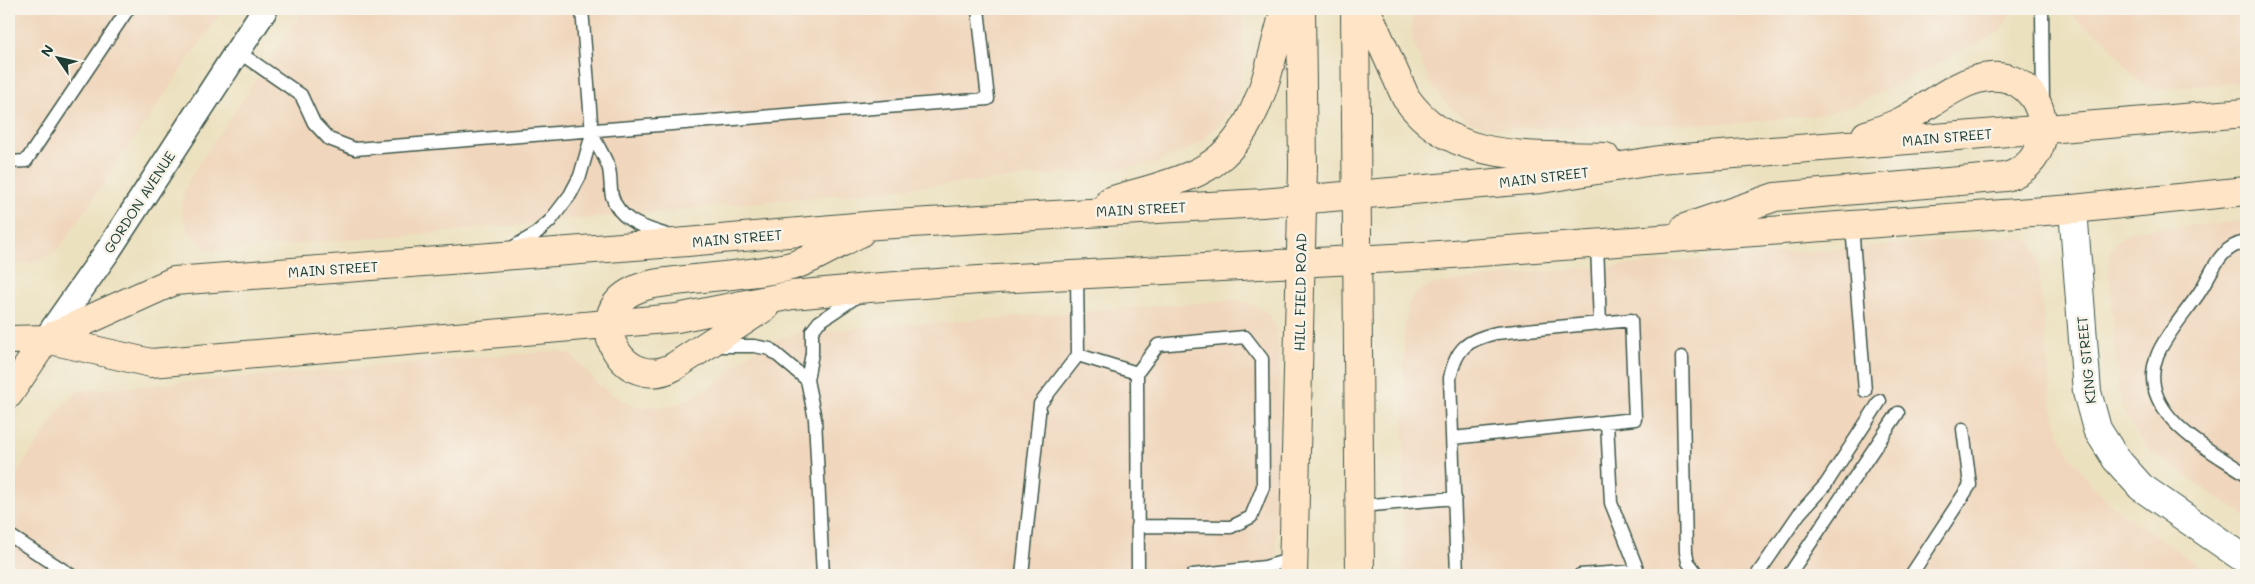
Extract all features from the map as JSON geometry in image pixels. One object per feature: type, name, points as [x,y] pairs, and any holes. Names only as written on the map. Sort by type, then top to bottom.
[{"type":"main road","points":[[1073,212],[1197,173],[1232,148],[1246,128],[1258,100],[1285,9]]},
{"type":"main road","name":"HILL FIELD ROAD","points":[[1293,567],[1302,199],[1301,9]]},
{"type":"main road","points":[[1355,9],[1360,575]]},
{"type":"main road","points":[[1366,9],[1406,98],[1438,131],[1458,142],[1496,152],[1659,160]]},
{"type":"main road","points":[[1651,240],[1775,197],[2006,177],[2018,172],[2033,159],[2039,149],[2044,126],[2038,104],[2025,89],[2010,80],[1990,76],[1976,79],[1964,85],[1892,126],[1832,146]]},
{"type":"main road","name":"MAIN STREET","points":[[46,339],[174,281],[687,242],[877,225],[1302,199],[1541,179],[1659,160],[2044,126],[2246,113]]},
{"type":"main road","name":"MAIN STREET","points":[[9,340],[46,339],[152,363],[677,318],[792,295],[869,288],[1357,261],[2074,210],[2246,191]]},
{"type":"main road","points":[[792,295],[748,316],[666,370],[642,371],[631,367],[616,352],[610,325],[619,303],[630,293],[664,282],[789,267],[877,225]]},
{"type":"main road","name":"GORDON AVENUE","points":[[9,394],[46,339]]},
{"type":"street","name":"GORDON AVENUE","points":[[46,339],[109,249],[265,9]]},
{"type":"street","name":"KING STREET","points":[[2074,210],[2086,392],[2097,429],[2116,459],[2142,487],[2246,560]]},
{"type":"lane","points":[[9,162],[26,161],[128,9]]},
{"type":"lane","points":[[494,257],[534,235],[555,215],[570,195],[580,176],[592,133],[582,9]]},
{"type":"lane","points":[[237,51],[301,95],[314,123],[329,139],[355,149],[592,133],[988,99],[978,9]]},
{"type":"lane","points":[[2042,9],[2044,126]]},
{"type":"lane","points":[[592,133],[609,169],[614,201],[624,217],[638,225],[687,242]]},
{"type":"lane","points":[[1852,226],[1865,391]]},
{"type":"lane","points":[[2246,242],[2232,246],[2222,254],[2157,356],[2154,379],[2160,402],[2171,420],[2181,430],[2246,474]]},
{"type":"lane","points":[[1597,244],[1600,324]]},
{"type":"lane","points":[[1022,575],[1040,404],[1078,355],[1077,275]]},
{"type":"lane","points":[[823,575],[815,419],[807,380],[814,327],[869,288]]},
{"type":"lane","points":[[1452,438],[1635,419],[1631,320],[1496,333],[1480,337],[1465,345],[1454,360],[1450,378],[1452,438],[1455,498],[1457,575]]},
{"type":"lane","points":[[1137,526],[1231,527],[1251,517],[1263,487],[1262,359],[1245,338],[1158,345],[1137,373],[1137,526],[1138,575]]},
{"type":"lane","points":[[703,346],[745,346],[770,349],[807,380]]},
{"type":"lane","points":[[1078,355],[1137,373]]},
{"type":"lane","points":[[1682,357],[1686,552],[1688,562],[1698,575]]},
{"type":"lane","points":[[1757,575],[1798,514],[1826,484],[1880,401]]},
{"type":"lane","points":[[1789,575],[1898,413]]},
{"type":"lane","points":[[1580,575],[1638,573],[1611,503],[1607,422]]},
{"type":"lane","points":[[1911,575],[1970,485],[1963,430]]},
{"type":"lane","points":[[1360,506],[1455,498]]},
{"type":"lane","points":[[9,535],[70,575]]},
{"type":"lane","points":[[1193,575],[1265,567],[1293,567]]},
{"type":"shaded area","points":[[9,9],[223,9],[58,250],[40,261],[9,265]]},
{"type":"shaded area","points":[[304,9],[1242,9],[1244,61],[1237,95],[1221,123],[1197,145],[1151,165],[431,233],[218,251],[209,249],[198,242],[187,229],[181,206],[184,191],[192,174]]},
{"type":"shaded area","points":[[1413,9],[2014,9],[1999,32],[1857,104],[1826,114],[1741,123],[1598,125],[1511,129],[1488,127],[1470,121],[1452,109],[1439,95],[1429,81],[1412,38]]},
{"type":"shaded area","points":[[2070,9],[2246,9],[2246,82],[2158,89],[2147,87],[2134,77],[2105,39],[2077,20]]},
{"type":"shaded area","points":[[2246,221],[2246,517],[2152,452],[2139,437],[2127,417],[2122,407],[2118,384],[2108,262],[2111,249],[2117,241],[2130,231]]},
{"type":"shaded area","points":[[2012,236],[2030,241],[2037,255],[2052,404],[2058,431],[2070,455],[2088,481],[2115,508],[2213,575],[1403,575],[1404,330],[1409,302],[1421,289],[1439,283],[1562,270]]},
{"type":"shaded area","points":[[1237,300],[1253,305],[1267,313],[1275,327],[1278,339],[1281,442],[1275,575],[9,575],[9,485],[63,405],[82,391],[557,351],[572,355],[597,383],[613,396],[635,406],[670,406],[692,398],[713,386],[749,354],[773,341],[797,333]]}]
